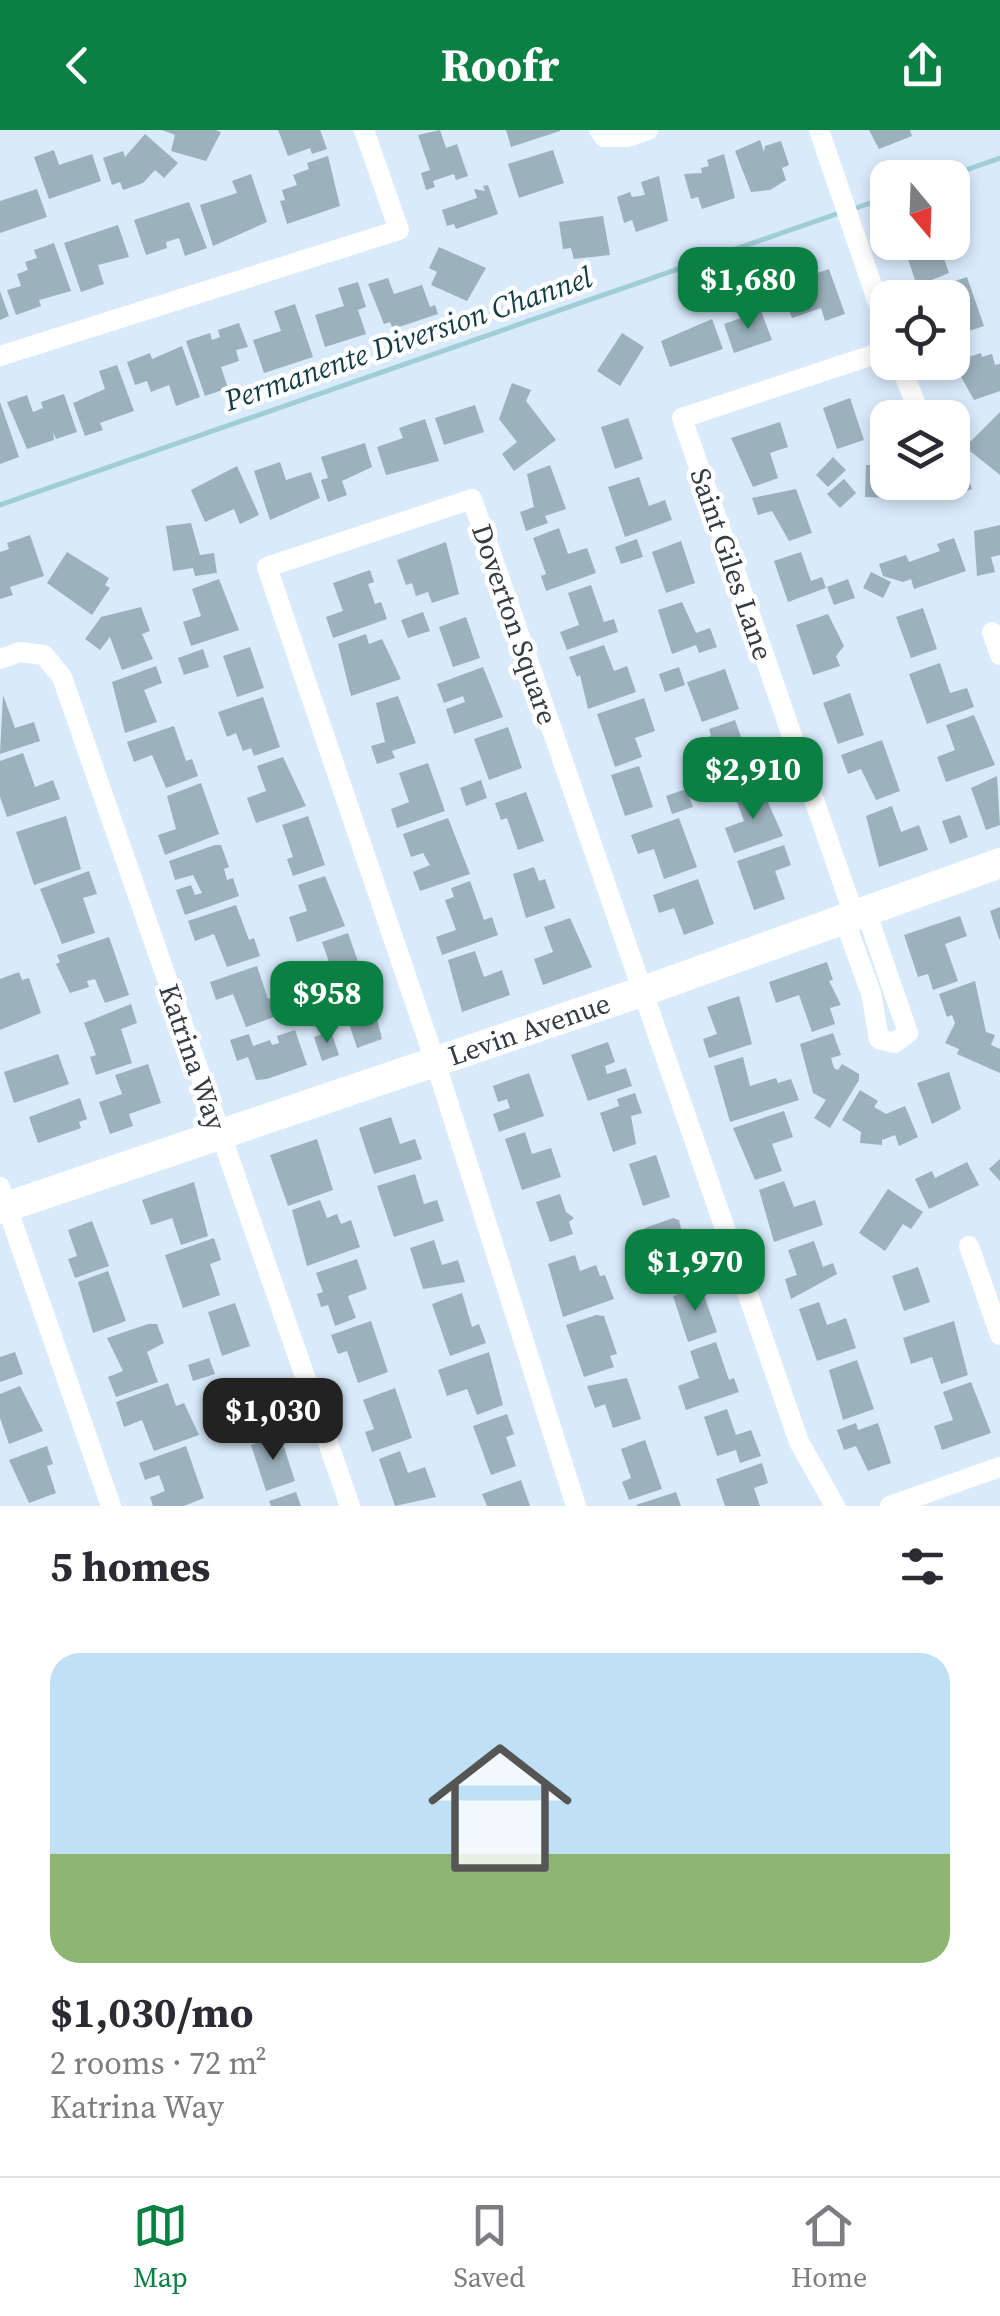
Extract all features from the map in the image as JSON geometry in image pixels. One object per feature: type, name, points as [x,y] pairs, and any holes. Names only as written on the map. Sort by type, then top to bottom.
[{"type":"street","points":[[0,356],[399,230],[364,130]]},
{"type":"street","points":[[602,134],[627,137],[648,130]]},
{"type":"street","points":[[819,130],[870,280]]},
{"type":"street","name":"Saint Giles Lane","points":[[855,915],[878,1038],[894,1043],[908,1033],[891,986],[855,915],[682,418],[870,356]]},
{"type":"street","name":"Doverton Square","points":[[434,1061],[268,567],[472,499],[642,992]]},
{"type":"street","points":[[992,632],[1000,654]]},
{"type":"street","name":"Katrina Way","points":[[0,659],[20,652],[44,655],[62,677],[350,1506]]},
{"type":"street","name":"Levin Avenue","points":[[2,1201],[218,1134],[642,992],[1000,864]]},
{"type":"street","points":[[870,993],[891,986]]},
{"type":"street","points":[[642,992],[799,1442],[835,1506]]},
{"type":"street","points":[[434,1061],[576,1506]]},
{"type":"street","points":[[2,1201],[111,1506]]},
{"type":"street","points":[[969,1246],[1000,1335]]},
{"type":"street","points":[[890,1506],[1000,1467]]},
{"type":"building","points":[[162,130],[221,132],[206,161],[171,151],[175,135]]},
{"type":"building","points":[[278,130],[320,130],[327,149],[312,154],[310,148],[288,156]]},
{"type":"building","points":[[440,130],[446,148],[457,144],[468,176],[456,180],[454,174],[433,181],[435,187],[426,190],[421,173],[430,170],[418,135]]},
{"type":"building","points":[[506,130],[560,130],[560,131],[511,147]]},
{"type":"building","points":[[869,130],[910,130],[912,136],[879,149]]},
{"type":"building","points":[[145,134],[178,163],[164,178],[155,170],[143,183],[123,190],[120,182],[112,185],[103,158],[123,151],[125,157]]},
{"type":"building","points":[[760,140],[764,152],[765,146],[781,141],[789,165],[782,168],[786,180],[770,190],[751,192],[735,151]]},
{"type":"building","points":[[54,150],[59,165],[92,154],[101,181],[49,199],[34,157]]},
{"type":"building","points":[[553,150],[564,183],[519,198],[508,164]]},
{"type":"building","points":[[724,154],[735,198],[702,209],[698,197],[691,199],[684,174],[702,173],[701,168],[709,166],[707,160]]},
{"type":"building","points":[[328,156],[340,206],[287,224],[280,201],[285,200],[282,190],[297,185],[293,175],[309,169],[307,163]]},
{"type":"building","points":[[251,174],[267,222],[213,246],[200,205],[237,193],[232,181]]},
{"type":"building","points":[[659,176],[668,221],[636,232],[632,220],[624,223],[617,197],[630,192],[632,197],[645,195],[641,182]]},
{"type":"building","points":[[488,185],[498,214],[456,229],[454,224],[447,226],[442,210],[477,198],[474,189],[485,191],[483,186]]},
{"type":"building","points":[[37,189],[47,217],[0,233],[0,201]]},
{"type":"building","points":[[189,202],[207,248],[185,256],[179,238],[166,242],[167,248],[146,255],[134,220]]},
{"type":"building","points":[[603,216],[610,255],[574,259],[571,248],[563,249],[559,222]]},
{"type":"building","points":[[118,225],[129,257],[98,265],[104,284],[81,292],[64,243]]},
{"type":"building","points":[[54,243],[71,291],[39,300],[41,306],[16,315],[7,290],[21,286],[17,274],[28,270],[25,262],[37,258],[34,250]]},
{"type":"building","points":[[439,247],[486,268],[467,301],[431,285],[437,272],[429,268]]},
{"type":"building","points":[[908,260],[945,260],[949,273],[932,280],[915,280]]},
{"type":"building","points":[[829,269],[845,314],[825,321],[821,308],[792,318],[780,286]]},
{"type":"building","points":[[388,278],[394,294],[422,285],[430,307],[435,305],[438,314],[393,329],[390,322],[384,324],[368,284]]},
{"type":"building","points":[[767,279],[774,302],[759,307],[751,285]]},
{"type":"building","points":[[358,282],[366,307],[358,310],[366,334],[325,347],[315,315],[344,306],[338,288]]},
{"type":"building","points":[[970,286],[984,326],[970,331]]},
{"type":"building","points":[[0,291],[9,316],[0,320]]},
{"type":"building","points":[[295,304],[313,357],[264,373],[253,340],[281,331],[274,311]]},
{"type":"building","points":[[761,311],[772,340],[734,353],[724,324]]},
{"type":"building","points":[[712,319],[723,349],[670,367],[661,341]]},
{"type":"building","points":[[239,323],[248,347],[236,350],[239,361],[221,367],[228,388],[205,396],[186,341],[210,333],[212,340],[220,337],[218,330]]},
{"type":"building","points":[[622,333],[644,347],[620,386],[597,371]]},
{"type":"building","points":[[182,346],[200,397],[176,406],[169,385],[151,392],[147,381],[135,385],[127,362],[150,353],[152,359]]},
{"type":"building","points":[[992,354],[995,365],[1000,364],[1000,391],[974,400],[963,380],[970,380],[970,357]]},
{"type":"building","points":[[117,365],[134,411],[100,423],[103,430],[85,436],[73,403],[105,389],[99,371]]},
{"type":"building","points":[[512,383],[531,390],[526,401],[556,440],[514,471],[502,454],[517,442],[499,419]]},
{"type":"building","points":[[64,394],[77,432],[56,439],[53,432],[54,440],[27,449],[7,402],[27,395],[33,412],[43,408],[41,402]]},
{"type":"building","points":[[850,398],[864,440],[837,449],[823,408]]},
{"type":"building","points":[[0,402],[19,457],[0,464]]},
{"type":"building","points":[[475,405],[484,432],[444,445],[435,418]]},
{"type":"building","points":[[1000,412],[1000,475],[970,451],[970,442]]},
{"type":"building","points":[[628,418],[643,459],[615,469],[601,427]]},
{"type":"building","points":[[425,419],[439,461],[386,475],[377,447],[403,438],[399,428]]},
{"type":"building","points":[[780,422],[788,447],[770,453],[778,478],[753,487],[731,438]]},
{"type":"building","points":[[365,443],[372,467],[342,481],[347,495],[328,502],[321,480],[328,478],[321,457]]},
{"type":"building","points":[[833,457],[846,470],[828,487],[816,475]]},
{"type":"building","points":[[280,462],[286,480],[311,472],[320,498],[270,520],[254,471]]},
{"type":"building","points":[[550,465],[566,509],[545,516],[548,523],[526,531],[520,512],[534,507],[527,474]]},
{"type":"building","points":[[866,465],[870,465],[870,497],[865,497]]},
{"type":"building","points":[[237,466],[259,515],[240,524],[234,509],[205,522],[191,490]]},
{"type":"building","points":[[639,477],[649,506],[665,500],[672,520],[625,537],[608,487]]},
{"type":"building","points":[[844,479],[856,493],[840,508],[827,494]]},
{"type":"building","points":[[796,489],[812,533],[789,541],[772,511],[758,515],[752,498]]},
{"type":"building","points":[[191,523],[200,555],[214,553],[217,573],[195,576],[193,568],[173,571],[166,526]]},
{"type":"building","points":[[1000,525],[1000,555],[991,557],[995,572],[977,576],[974,531]]},
{"type":"building","points":[[559,528],[568,554],[587,548],[596,573],[546,591],[541,576],[546,574],[533,538]]},
{"type":"building","points":[[30,535],[44,576],[10,587],[13,595],[0,599],[0,552],[9,549],[7,543]]},
{"type":"building","points":[[954,538],[966,571],[914,589],[911,579],[903,582],[883,576],[879,564],[906,555],[909,562],[940,551],[937,544]]},
{"type":"building","points":[[637,539],[643,557],[621,564],[615,547]]},
{"type":"building","points":[[681,541],[695,583],[666,593],[652,552]]},
{"type":"building","points":[[446,542],[459,594],[432,603],[428,592],[416,596],[412,583],[406,585],[397,560]]},
{"type":"building","points":[[67,552],[109,578],[105,585],[110,588],[92,615],[47,583]]},
{"type":"building","points":[[801,552],[811,581],[822,577],[826,588],[788,602],[774,561]]},
{"type":"building","points":[[370,570],[374,582],[368,584],[375,604],[381,602],[387,619],[333,638],[326,617],[343,611],[333,583]]},
{"type":"building","points":[[871,572],[891,582],[883,598],[863,588]]},
{"type":"building","points":[[219,579],[239,630],[191,646],[183,622],[201,616],[192,589]]},
{"type":"building","points":[[848,579],[855,598],[834,605],[827,587]]},
{"type":"building","points":[[591,585],[604,622],[614,619],[618,632],[567,650],[560,632],[579,625],[568,593]]},
{"type":"building","points":[[682,602],[696,633],[710,628],[717,647],[699,653],[696,645],[672,654],[658,610]]},
{"type":"building","points":[[141,607],[150,631],[142,634],[153,659],[122,670],[110,637],[100,650],[85,639],[101,617]]},
{"type":"building","points":[[923,608],[937,649],[911,658],[896,617]]},
{"type":"building","points":[[423,612],[430,631],[408,638],[401,620]]},
{"type":"building","points":[[828,614],[844,646],[836,656],[840,666],[813,675],[796,625]]},
{"type":"building","points":[[466,617],[480,658],[453,667],[439,627]]},
{"type":"building","points":[[366,634],[369,644],[382,639],[401,679],[351,696],[338,644]]},
{"type":"building","points":[[604,645],[614,671],[627,666],[636,692],[588,709],[580,675],[577,677],[569,657]]},
{"type":"building","points":[[250,647],[264,688],[237,697],[223,656]]},
{"type":"building","points":[[203,649],[209,667],[184,675],[178,658]]},
{"type":"building","points":[[940,663],[950,693],[967,688],[974,707],[927,724],[909,674]]},
{"type":"building","points":[[156,666],[162,683],[144,690],[157,722],[125,733],[112,682]]},
{"type":"building","points":[[483,667],[503,717],[454,734],[446,709],[465,702],[463,696],[444,703],[437,684]]},
{"type":"building","points":[[679,667],[685,685],[665,692],[659,674]]},
{"type":"building","points":[[725,669],[739,709],[702,722],[687,682]]},
{"type":"building","points":[[850,693],[864,735],[838,744],[823,703]]},
{"type":"building","points":[[3,695],[15,728],[34,722],[40,741],[0,754]]},
{"type":"building","points":[[398,696],[416,743],[392,751],[395,758],[377,764],[371,746],[385,742],[376,703]]},
{"type":"building","points":[[263,697],[280,747],[254,756],[251,748],[243,751],[236,733],[227,737],[218,712]]},
{"type":"building","points":[[644,698],[655,731],[635,738],[642,757],[615,767],[597,714]]},
{"type":"building","points":[[974,715],[995,765],[946,782],[937,757],[955,750],[946,725]]},
{"type":"building","points":[[735,720],[745,748],[734,751],[737,759],[754,754],[761,773],[712,790],[695,741],[711,736],[709,729]]},
{"type":"building","points":[[174,726],[186,761],[192,759],[198,776],[166,788],[152,755],[134,762],[127,742]]},
{"type":"building","points":[[508,727],[522,768],[489,780],[474,739]]},
{"type":"building","points":[[882,740],[900,791],[876,800],[861,769],[848,774],[841,755]]},
{"type":"building","points":[[23,753],[35,787],[53,780],[60,799],[7,817],[0,797],[0,761]]},
{"type":"building","points":[[283,757],[306,806],[256,823],[247,798],[266,791],[257,766]]},
{"type":"building","points":[[428,763],[445,811],[397,828],[391,809],[409,802],[399,773]]},
{"type":"building","points":[[639,766],[653,807],[625,816],[611,775]]},
{"type":"building","points":[[997,776],[1000,825],[986,830],[971,788]]},
{"type":"building","points":[[481,780],[487,798],[466,806],[460,788]]},
{"type":"building","points":[[201,783],[219,834],[165,855],[158,835],[176,829],[167,796]]},
{"type":"building","points":[[761,787],[783,836],[734,853],[725,828],[744,821],[735,796]]},
{"type":"building","points":[[686,789],[693,807],[672,814],[666,796]]},
{"type":"building","points":[[526,792],[544,841],[518,850],[507,818],[501,820],[495,803]]},
{"type":"building","points":[[892,806],[901,832],[919,825],[928,850],[879,867],[866,816]]},
{"type":"building","points":[[960,815],[968,837],[950,844],[942,821]]},
{"type":"building","points":[[66,816],[81,869],[34,885],[16,832]]},
{"type":"building","points":[[308,816],[325,865],[293,876],[287,859],[293,857],[282,825]]},
{"type":"building","points":[[448,818],[470,874],[420,891],[413,872],[430,865],[423,853],[411,857],[403,834]]},
{"type":"building","points":[[679,818],[697,867],[664,879],[654,849],[638,854],[631,835]]},
{"type":"building","points":[[221,845],[229,867],[224,869],[227,880],[233,878],[239,896],[185,915],[176,890],[191,885],[195,895],[202,893],[193,875],[175,880],[169,861]]},
{"type":"building","points":[[784,845],[791,865],[775,871],[785,899],[754,910],[737,861]]},
{"type":"building","points":[[534,867],[539,881],[545,879],[555,908],[526,918],[513,874]]},
{"type":"building","points":[[89,871],[97,894],[83,898],[95,933],[62,944],[40,889]]},
{"type":"building","points":[[325,876],[345,926],[297,942],[289,917],[307,911],[298,885]]},
{"type":"building","points":[[698,879],[714,924],[684,935],[674,908],[659,913],[653,895]]},
{"type":"building","points":[[470,881],[484,920],[492,917],[498,935],[442,955],[436,937],[456,930],[445,900],[454,897],[451,888]]},
{"type":"building","points":[[236,905],[249,940],[254,938],[260,956],[227,967],[214,934],[195,941],[188,921]]},
{"type":"building","points":[[1000,907],[1000,939],[999,939],[990,911]]},
{"type":"building","points":[[960,916],[967,936],[945,944],[958,981],[933,990],[928,974],[918,977],[904,935]]},
{"type":"building","points":[[570,918],[592,967],[543,985],[534,959],[553,952],[544,927]]},
{"type":"building","points":[[348,933],[362,973],[336,982],[322,942]]},
{"type":"building","points":[[109,937],[129,995],[105,1003],[95,979],[87,981],[89,987],[70,993],[56,964],[60,962],[57,955]]},
{"type":"building","points":[[475,951],[484,977],[502,970],[510,995],[462,1012],[448,960]]},
{"type":"building","points":[[827,962],[833,980],[829,981],[841,1005],[830,1008],[835,1024],[812,1032],[799,995],[776,1003],[769,982]]},
{"type":"building","points":[[257,966],[268,999],[274,997],[280,1015],[246,1027],[233,994],[216,1000],[210,982]]},
{"type":"building","points":[[19,972],[22,980],[29,978],[41,1013],[0,1030],[0,979]]},
{"type":"building","points":[[975,981],[986,1032],[995,1035],[991,1045],[1000,1049],[1000,1073],[957,1054],[959,1049],[945,1043],[955,1023],[952,1015],[947,1017],[939,994]]},
{"type":"building","points":[[320,982],[326,1000],[300,1009],[294,992]]},
{"type":"building","points":[[371,995],[382,1039],[357,1048],[343,1005]]},
{"type":"building","points":[[739,996],[752,1044],[709,1058],[703,1039],[717,1034],[707,1007]]},
{"type":"building","points":[[131,1004],[137,1023],[121,1029],[132,1063],[96,1075],[90,1057],[96,1055],[84,1023]]},
{"type":"building","points":[[295,1030],[307,1065],[267,1079],[256,1080],[248,1057],[237,1061],[230,1040],[249,1034],[253,1046],[270,1040],[272,1045],[279,1043],[277,1036]]},
{"type":"building","points":[[331,1031],[339,1055],[322,1061],[314,1037]]},
{"type":"building","points":[[833,1033],[841,1055],[831,1058],[834,1068],[838,1070],[842,1064],[859,1074],[859,1080],[830,1128],[814,1118],[826,1100],[813,1093],[800,1044]]},
{"type":"building","points":[[608,1042],[615,1062],[605,1066],[607,1074],[626,1068],[632,1086],[588,1101],[571,1055]]},
{"type":"building","points":[[58,1054],[69,1084],[14,1103],[4,1072]]},
{"type":"building","points":[[743,1057],[750,1086],[776,1078],[778,1083],[791,1079],[799,1100],[730,1122],[714,1066]]},
{"type":"building","points":[[148,1064],[161,1103],[129,1114],[133,1126],[110,1134],[99,1102],[122,1094],[115,1075]]},
{"type":"building","points":[[949,1072],[961,1109],[932,1124],[917,1083]]},
{"type":"building","points":[[529,1073],[544,1116],[499,1132],[493,1114],[510,1108],[507,1099],[498,1102],[493,1086]]},
{"type":"building","points":[[860,1090],[878,1101],[874,1107],[886,1114],[905,1106],[918,1137],[899,1146],[895,1135],[882,1140],[882,1145],[860,1143],[861,1132],[842,1120]]},
{"type":"building","points":[[635,1093],[642,1113],[631,1116],[636,1144],[613,1152],[600,1113],[619,1106],[617,1099]]},
{"type":"building","points":[[80,1098],[87,1119],[79,1122],[81,1128],[38,1143],[29,1117]]},
{"type":"building","points":[[784,1111],[793,1137],[772,1144],[782,1171],[755,1180],[733,1128]]},
{"type":"building","points":[[391,1117],[400,1144],[415,1139],[422,1159],[374,1174],[359,1128]]},
{"type":"building","points":[[525,1132],[532,1154],[551,1148],[561,1177],[522,1190],[505,1139]]},
{"type":"building","points":[[317,1139],[333,1190],[288,1206],[270,1155]]},
{"type":"building","points":[[656,1155],[670,1197],[643,1206],[629,1164]]},
{"type":"building","points":[[1000,1159],[1000,1181],[989,1169]]},
{"type":"building","points":[[967,1162],[979,1185],[929,1209],[915,1179],[932,1171],[935,1178]]},
{"type":"building","points":[[415,1174],[424,1204],[437,1200],[444,1221],[394,1237],[377,1186]]},
{"type":"building","points":[[784,1181],[794,1207],[815,1200],[823,1225],[774,1242],[759,1190]]},
{"type":"building","points":[[194,1182],[208,1236],[181,1245],[172,1218],[151,1225],[142,1200]]},
{"type":"building","points":[[888,1189],[923,1212],[911,1229],[903,1224],[885,1251],[859,1233]]},
{"type":"building","points":[[560,1194],[566,1212],[574,1218],[569,1222],[573,1234],[550,1242],[536,1202]]},
{"type":"building","points":[[320,1200],[327,1218],[337,1214],[341,1224],[351,1220],[360,1247],[307,1266],[292,1210]]},
{"type":"building","points":[[673,1218],[679,1220],[690,1267],[662,1276],[645,1228]]},
{"type":"building","points":[[92,1221],[109,1266],[75,1278],[68,1259],[77,1256],[68,1230]]},
{"type":"building","points":[[214,1238],[221,1260],[210,1264],[220,1295],[183,1308],[165,1255]]},
{"type":"building","points":[[434,1240],[442,1265],[458,1260],[465,1282],[423,1289],[410,1248]]},
{"type":"building","points":[[814,1241],[823,1267],[833,1263],[837,1274],[791,1299],[785,1279],[797,1275],[788,1250]]},
{"type":"building","points":[[575,1255],[580,1271],[596,1265],[600,1276],[605,1275],[614,1299],[563,1317],[548,1264]]},
{"type":"building","points":[[357,1259],[367,1289],[348,1296],[356,1318],[335,1326],[328,1305],[321,1307],[317,1294],[323,1292],[316,1273]]},
{"type":"building","points":[[918,1267],[930,1302],[904,1311],[892,1276]]},
{"type":"building","points":[[108,1271],[126,1321],[93,1333],[78,1282]]},
{"type":"building","points":[[701,1287],[717,1332],[688,1342],[673,1296]]},
{"type":"building","points":[[462,1293],[472,1327],[479,1324],[486,1343],[450,1356],[432,1304]]},
{"type":"building","points":[[819,1302],[827,1325],[846,1318],[856,1348],[817,1361],[799,1309]]},
{"type":"building","points":[[235,1303],[250,1346],[222,1356],[208,1312]]},
{"type":"building","points":[[604,1316],[617,1354],[610,1356],[614,1367],[584,1377],[566,1325]]},
{"type":"building","points":[[371,1321],[388,1372],[358,1383],[347,1351],[338,1354],[331,1335]]},
{"type":"building","points":[[954,1321],[968,1375],[941,1384],[932,1357],[911,1364],[903,1338]]},
{"type":"building","points":[[157,1324],[164,1343],[147,1352],[158,1382],[116,1397],[108,1377],[123,1371],[107,1338]]},
{"type":"building","points":[[716,1342],[729,1380],[734,1378],[739,1392],[686,1410],[678,1386],[699,1378],[690,1351]]},
{"type":"building","points":[[15,1352],[23,1374],[0,1382],[0,1357]]},
{"type":"building","points":[[489,1352],[503,1405],[477,1415],[467,1389],[447,1396],[438,1370]]},
{"type":"building","points":[[209,1358],[215,1374],[193,1381],[188,1365]]},
{"type":"building","points":[[857,1360],[874,1409],[843,1420],[829,1370]]},
{"type":"building","points":[[627,1378],[641,1419],[613,1428],[605,1404],[595,1408],[587,1386]]},
{"type":"building","points":[[971,1382],[991,1433],[942,1450],[934,1426],[953,1420],[943,1392]]},
{"type":"building","points":[[168,1383],[176,1406],[184,1403],[199,1435],[154,1451],[142,1420],[124,1427],[116,1402]]},
{"type":"building","points":[[20,1386],[43,1431],[9,1444],[0,1418],[0,1394]]},
{"type":"building","points":[[395,1388],[412,1438],[372,1452],[365,1432],[374,1429],[363,1400]]},
{"type":"building","points":[[264,1396],[272,1421],[231,1435],[222,1410]]},
{"type":"building","points":[[727,1409],[736,1435],[751,1430],[761,1456],[740,1463],[736,1450],[717,1456],[704,1417]]},
{"type":"building","points":[[507,1414],[514,1434],[506,1437],[516,1466],[491,1475],[473,1426]]},
{"type":"building","points":[[856,1423],[858,1430],[878,1423],[891,1463],[868,1471],[856,1446],[844,1450],[837,1430]]},
{"type":"building","points":[[280,1435],[295,1481],[266,1491],[251,1445]]},
{"type":"building","points":[[645,1440],[662,1489],[629,1500],[622,1482],[631,1478],[621,1449]]},
{"type":"building","points":[[47,1446],[53,1464],[47,1466],[56,1493],[29,1503],[9,1460]]},
{"type":"building","points":[[186,1446],[204,1498],[184,1506],[153,1506],[150,1497],[165,1491],[159,1475],[145,1480],[139,1463]]},
{"type":"building","points":[[400,1451],[408,1473],[425,1467],[436,1497],[395,1506],[379,1459]]},
{"type":"building","points":[[762,1463],[768,1483],[754,1488],[760,1506],[725,1506],[716,1479]]},
{"type":"building","points":[[521,1480],[530,1506],[487,1506],[482,1494]]},
{"type":"building","points":[[296,1492],[301,1506],[271,1506],[269,1501]]},
{"type":"building","points":[[676,1492],[681,1506],[636,1505]]},
{"type":"waterway","name":"Permanente Diversion Channel","points":[[970,169],[1000,158]]},
{"type":"waterway","name":"Permanente Diversion Channel","points":[[853,209],[870,203]]},
{"type":"waterway","name":"Permanente Diversion Channel","points":[[0,505],[842,212]]}]
